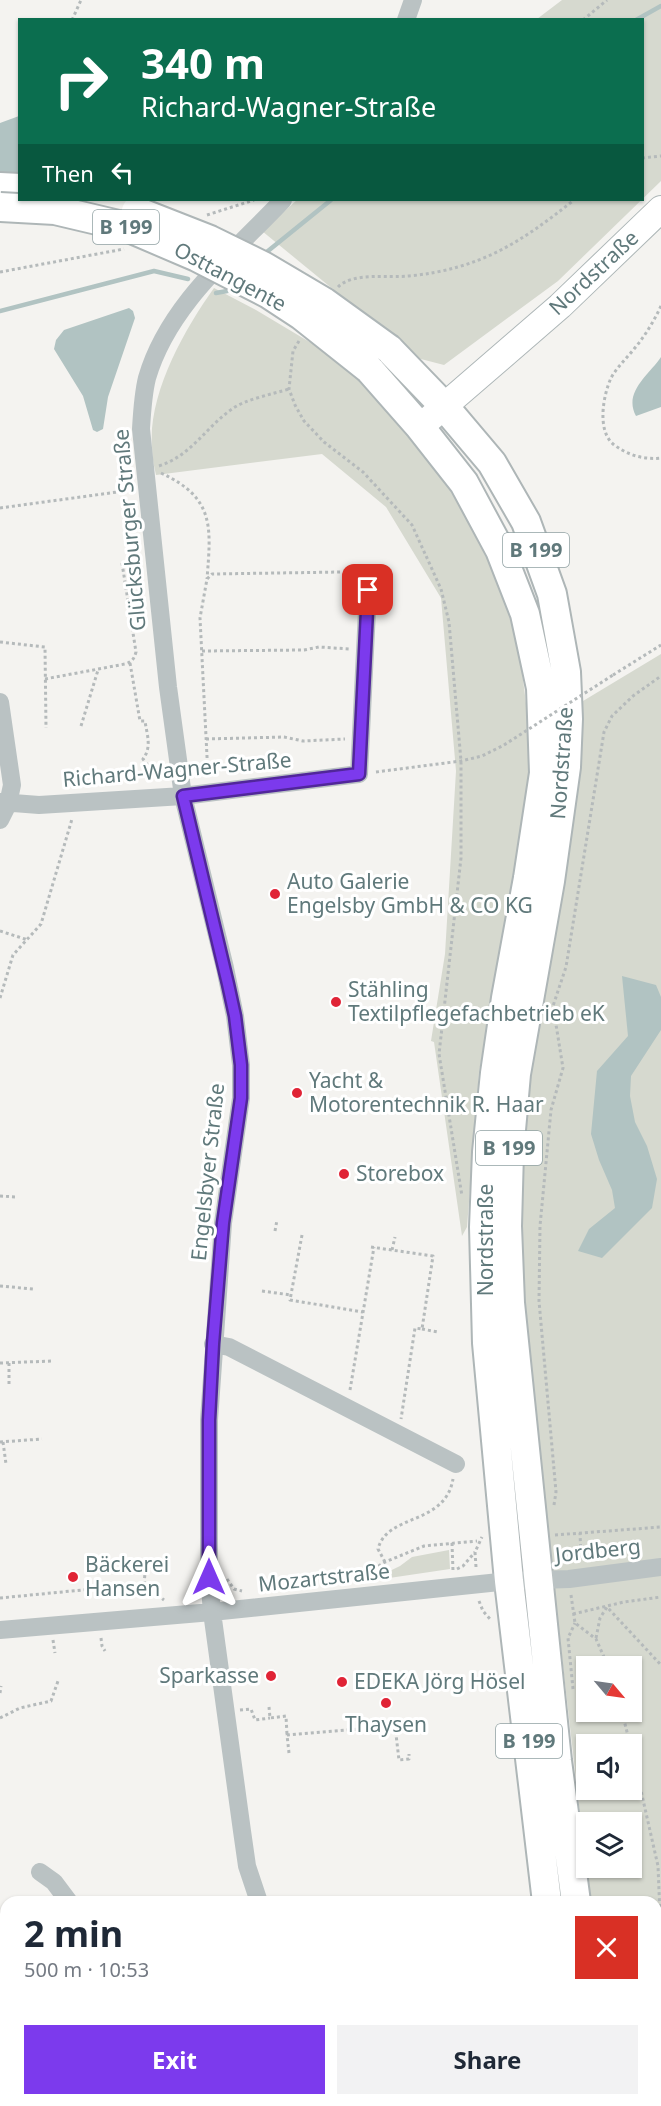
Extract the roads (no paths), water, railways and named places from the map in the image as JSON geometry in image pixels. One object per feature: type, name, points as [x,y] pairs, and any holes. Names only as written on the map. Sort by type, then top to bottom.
[{"type":"main road","points":[[0,187],[18,188]]},
{"type":"main road","name":"Osttangente","points":[[100,201],[135,210],[210,240],[263,266],[324,302],[389,349],[443,405]]},
{"type":"main road","name":"Osttangente","points":[[0,207],[55,210],[127,227],[197,257],[269,294],[301,315],[369,369],[420,427]]},
{"type":"main road","name":"Nordstraße","points":[[546,1896],[509,1581],[487,1343],[485,1216],[487,1152],[495,1073],[544,773],[541,688],[525,614],[500,550],[464,483],[420,427],[560,306],[661,209]]},
{"type":"main road","name":"Nordstraße","points":[[443,405],[492,463],[526,522],[552,594],[566,672],[568,719],[566,767],[550,880],[516,1074],[508,1152],[507,1226],[510,1303],[557,1761],[575,1896]]},
{"type":"street","points":[[407,18],[413,0]]},
{"type":"street","name":"Glücksburger Straße","points":[[183,796],[166,676],[146,489],[141,429],[142,406],[147,379],[158,349],[177,315],[204,283],[282,201]]},
{"type":"street","name":"Richard-Wagner-Straße","points":[[3,809],[183,796],[359,774],[368,590]]},
{"type":"street","points":[[0,702],[12,785],[3,809]]},
{"type":"street","name":"Engelsbyer Straße","points":[[183,796],[227,978],[235,1016],[241,1065],[241,1098],[223,1223],[213,1344],[209,1420],[209,1577],[247,1866],[256,1896]]},
{"type":"street","points":[[213,1344],[229,1347],[456,1464]]},
{"type":"street","name":"Jordberg","points":[[509,1581],[568,1579],[661,1567]]},
{"type":"street","name":"Mozartstraße","points":[[0,1630],[212,1612],[509,1581]]},
{"type":"street","points":[[40,1872],[54,1882],[64,1896]]},
{"type":"waterway","points":[[640,18],[661,6]]},
{"type":"waterway","points":[[263,255],[330,201]]},
{"type":"waterway","points":[[0,311],[154,271],[188,279]]},
{"type":"waterway","points":[[216,293],[227,291],[232,286]]},
{"type":"place","name":"Auto Galerie Engelsby GmbH & CO KG","points":[[275,894]]},
{"type":"place","name":"Stähling Textilpflegefachbetrieb eK","points":[[336,1002]]},
{"type":"place","name":"Yacht & Motorentechnik R. Haar","points":[[297,1093]]},
{"type":"place","name":"Storebox","points":[[344,1174]]},
{"type":"place","name":"Bäckerei Hansen","points":[[73,1577]]},
{"type":"place","name":"Sparkasse","points":[[271,1676]]},
{"type":"place","name":"EDEKA Jörg Hösel","points":[[342,1682]]},
{"type":"place","name":"Thaysen","points":[[386,1703]]}]
